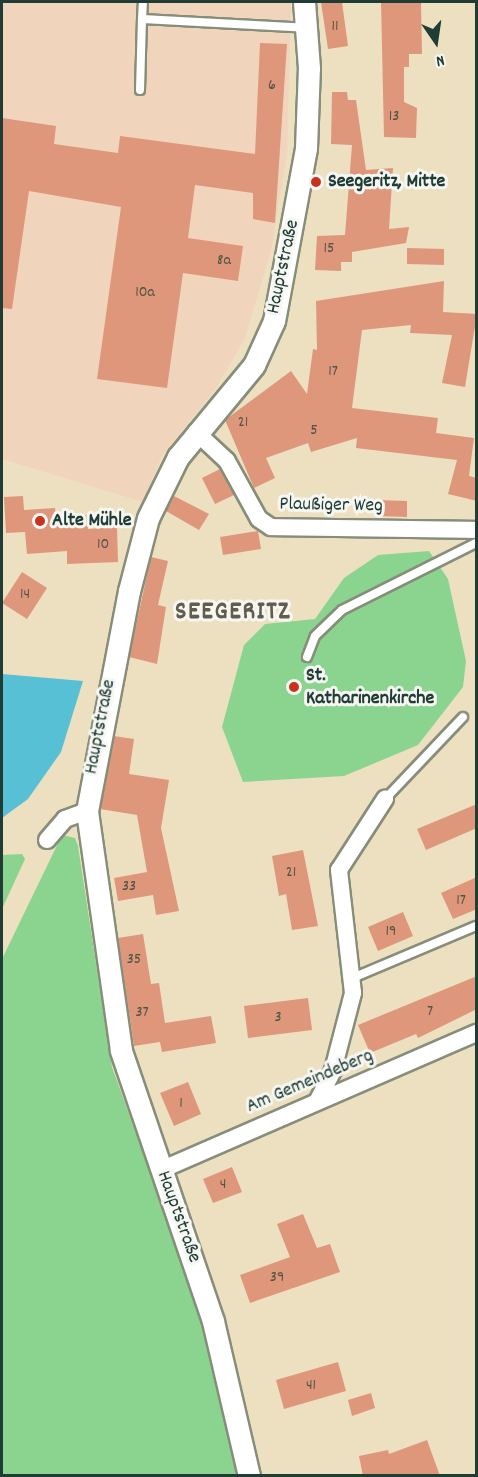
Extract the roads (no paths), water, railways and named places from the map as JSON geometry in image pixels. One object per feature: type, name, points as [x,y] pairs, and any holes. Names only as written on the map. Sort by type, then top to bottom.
[{"type":"street","name":"Hauptstraße","points":[[249,1476],[213,1321],[121,1050],[87,811],[138,553],[165,483],[196,432],[254,365],[273,321],[306,148],[304,2]]},
{"type":"street","name":"Plaußiger Weg","points":[[196,432],[227,461],[259,519],[271,527],[477,530]]},
{"type":"street","points":[[318,1100],[333,1070],[355,977],[339,870],[384,799]]},
{"type":"street","points":[[47,840],[65,819],[87,811]]},
{"type":"street","name":"Am Gemeindeberg","points":[[161,1170],[477,1033]]},
{"type":"lane","points":[[140,90],[143,2]]},
{"type":"lane","points":[[142,19],[306,28]]},
{"type":"lane","points":[[307,657],[315,636],[342,610],[477,543]]},
{"type":"lane","points":[[384,799],[463,717]]},
{"type":"lane","points":[[355,977],[477,926]]},
{"type":"water","points":[[2,674],[83,681],[61,752],[28,799],[2,818]]},
{"type":"place","name":"Seegeritz, Mitte","points":[[316,182]]},
{"type":"place","name":"Alte Mühle","points":[[40,521]]},
{"type":"place","name":"St. Katharinenkirche","points":[[294,687]]},
{"type":"district","name":"SEEGERITZ","points":[[233,613]]}]
